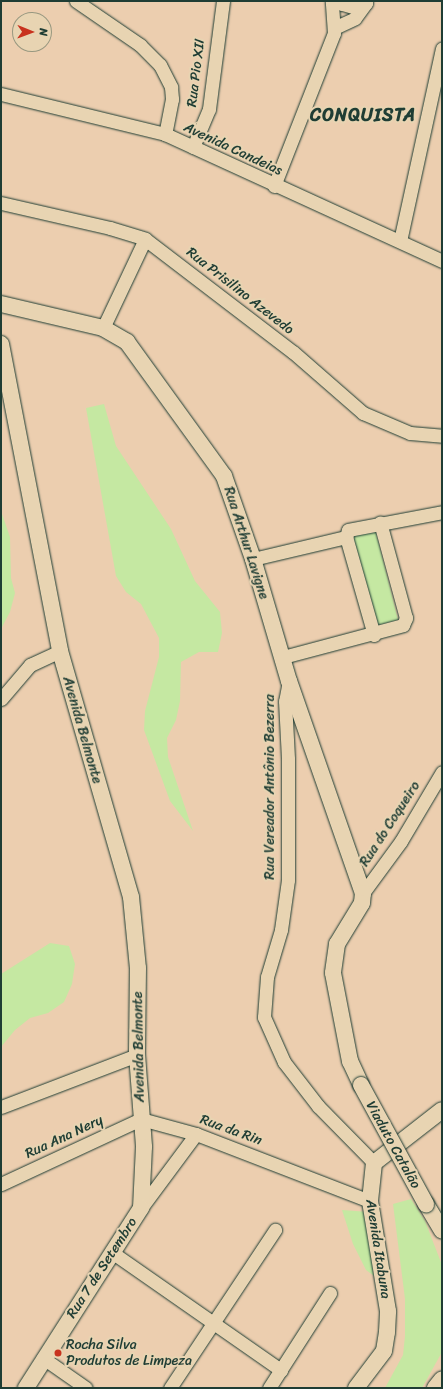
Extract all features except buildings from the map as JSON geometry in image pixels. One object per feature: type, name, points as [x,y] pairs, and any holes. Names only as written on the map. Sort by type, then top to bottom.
[{"type":"street","points":[[76,1],[140,45],[160,65],[171,87],[172,100],[164,134]]},
{"type":"street","name":"Rua Pio XII","points":[[193,147],[209,109],[223,1]]},
{"type":"street","points":[[274,186],[334,28],[332,1]]},
{"type":"street","points":[[334,28],[355,18],[366,3],[356,8],[342,4],[340,1]]},
{"type":"street","points":[[400,241],[442,49]]},
{"type":"street","name":"Avenida Candeias","points":[[1,94],[164,134],[274,186],[442,261]]},
{"type":"street","name":"Rua Prisilino Azevedo","points":[[1,203],[110,228],[146,239],[293,352],[363,413],[410,432],[442,436]]},
{"type":"street","points":[[103,328],[146,239]]},
{"type":"street","name":"Rua Arthur Lavigne","points":[[1,304],[103,328],[122,339],[137,353],[224,476],[253,559],[289,681],[363,893]]},
{"type":"street","name":"Avenida Belmonte","points":[[1,344],[60,651],[131,897],[138,968],[137,1055],[141,1118]]},
{"type":"street","points":[[374,635],[346,537],[351,528],[442,512]]},
{"type":"street","points":[[283,657],[374,635],[403,625],[406,621],[380,522]]},
{"type":"street","points":[[253,559],[346,537]]},
{"type":"street","points":[[1,699],[30,665],[60,651]]},
{"type":"street","name":"Rua Vereador Antônio Bezerra","points":[[289,681],[285,701],[288,759],[288,880],[281,930],[267,977],[264,1017],[284,1062],[318,1106],[374,1163]]},
{"type":"street","name":"Rua do Coqueiro","points":[[363,893],[401,841],[442,772]]},
{"type":"street","name":"Viaduto Catalão","points":[[363,893],[362,903],[337,944],[333,973],[350,1060],[361,1085],[442,1231]]},
{"type":"street","points":[[1,1107],[137,1055]]},
{"type":"street","points":[[374,1163],[442,1110]]},
{"type":"street","name":"Rua da Rin","points":[[141,1118],[196,1134],[309,1176],[370,1201]]},
{"type":"street","name":"Rua Ana Nery","points":[[1,1184],[141,1118]]},
{"type":"street","name":"Rua 7 de Setembro","points":[[141,1118],[144,1175],[141,1208]]},
{"type":"street","name":"Rua 7 de Setembro","points":[[26,1388],[43,1358],[114,1253],[141,1208],[196,1134]]},
{"type":"street","name":"Avenida Itabuna","points":[[356,1388],[384,1351],[387,1332],[388,1311],[370,1201],[374,1163]]},
{"type":"street","points":[[170,1388],[216,1323],[275,1230]]},
{"type":"street","points":[[114,1253],[281,1370]]},
{"type":"street","points":[[269,1388],[330,1293]]},
{"type":"street","points":[[43,1358],[86,1388]]},
{"type":"street","points":[[435,1388],[442,1379]]},
{"type":"green space","points":[[104,404],[116,446],[171,529],[195,581],[220,612],[222,633],[218,652],[199,652],[181,662],[180,701],[176,720],[167,738],[168,757],[193,831],[170,801],[144,730],[145,711],[159,657],[159,638],[141,604],[126,592],[116,576],[86,408]]},
{"type":"green space","points":[[1,511],[10,537],[11,578],[15,593],[10,612],[1,629]]},
{"type":"green space","points":[[375,529],[398,620],[375,626],[352,535]]},
{"type":"green space","points":[[50,943],[69,946],[75,964],[72,984],[64,1002],[48,1013],[30,1018],[15,1030],[1,1047],[1,974]]},
{"type":"green space","points":[[411,1199],[425,1221],[442,1265],[442,1352],[422,1388],[385,1388],[403,1355],[405,1336],[405,1299],[393,1204]]},
{"type":"green space","points":[[342,1210],[369,1212],[377,1278],[366,1270],[353,1244]]},
{"type":"place","name":"Rocha Silva Produtos de Limpeza","points":[[58,1353]]},
{"type":"district","name":"CONQUISTA","points":[[363,115]]}]
